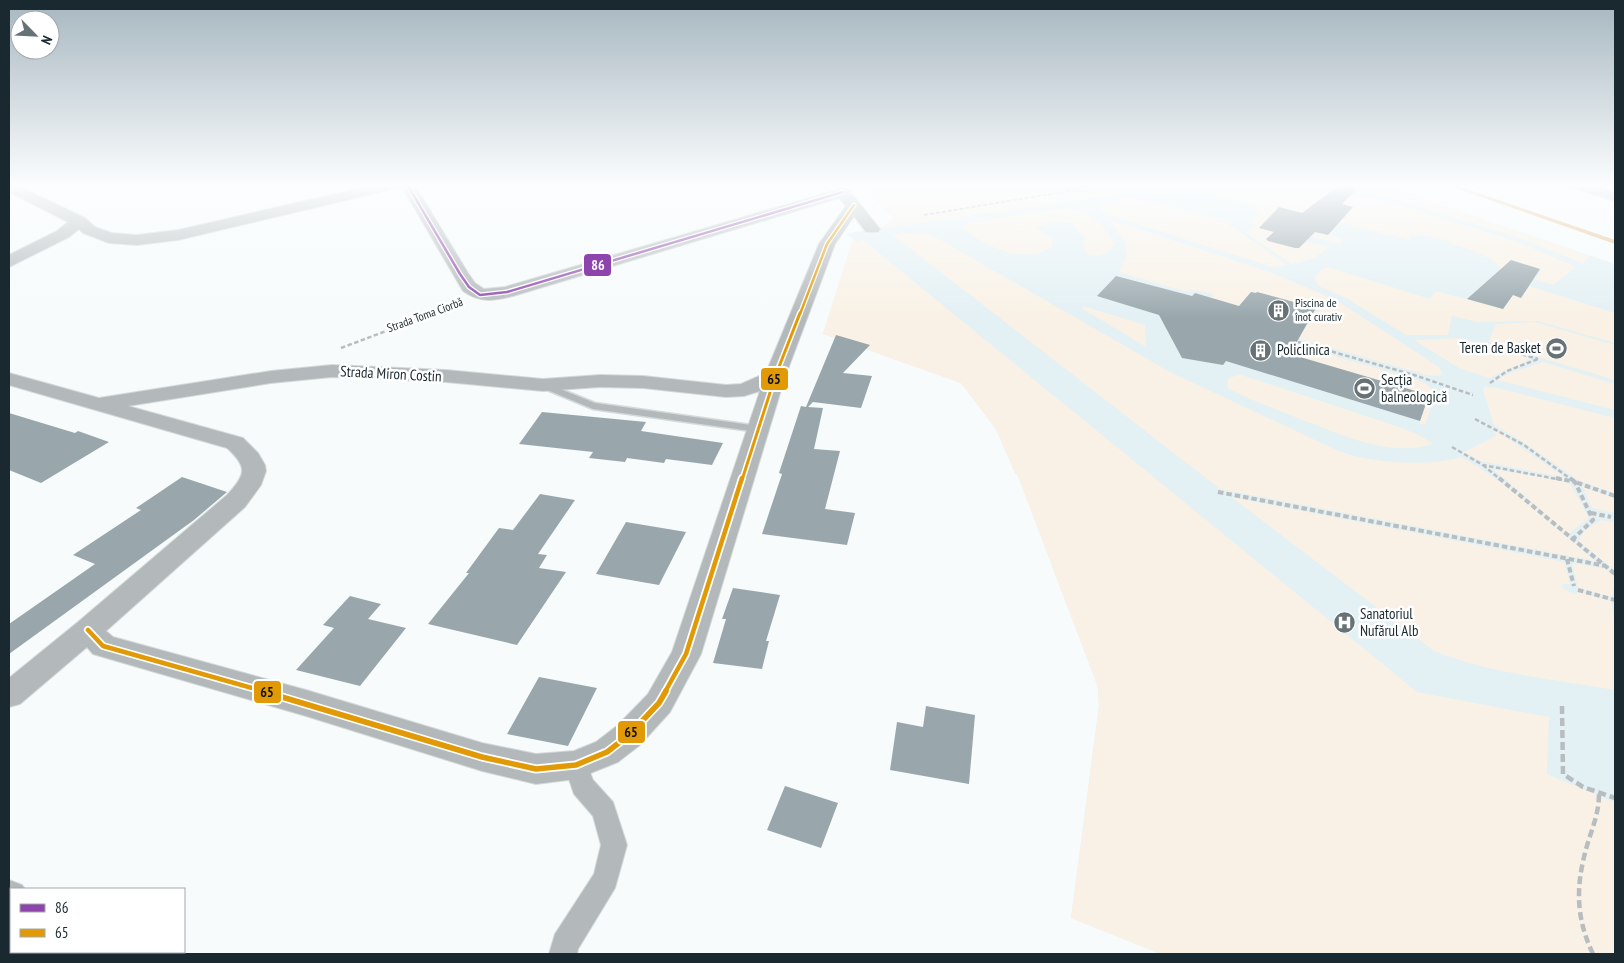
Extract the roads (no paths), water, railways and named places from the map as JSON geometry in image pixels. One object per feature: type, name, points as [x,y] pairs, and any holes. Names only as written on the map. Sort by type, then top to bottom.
[{"type":"street","points":[[9,262],[69,229]]},
{"type":"street","points":[[88,229],[109,238],[137,240],[178,235],[204,229]]},
{"type":"street","name":"Strada Toma Ciorbă","points":[[433,229],[469,287],[480,295],[507,292],[724,229]]},
{"type":"street","points":[[88,630],[103,646],[306,703],[482,758],[536,769],[576,765],[607,752],[629,735],[659,702],[686,654],[775,377],[832,229]]},
{"type":"street","name":"Strada Miron Costin","points":[[9,379],[99,404],[271,377],[332,371],[543,384],[600,381],[643,382],[726,391],[744,390],[775,377]]},
{"type":"street","points":[[9,695],[88,630],[236,501],[250,486],[255,469],[248,454],[235,443],[99,404]]},
{"type":"street","points":[[563,954],[565,944],[606,879],[614,845],[604,810],[583,786],[576,765]]},
{"type":"lane","points":[[543,384],[593,406],[758,429]]},
{"type":"waterway","points":[[1577,229],[1615,242]]},
{"type":"place","name":"Piscina de înot curativ","points":[[1279,310]]},
{"type":"place","name":"Teren de Basket","points":[[1557,348]]},
{"type":"place","name":"Policlinica","points":[[1261,350]]},
{"type":"place","name":"Secția balneologică","points":[[1365,389]]},
{"type":"place","name":"Sanatoriul Nufărul Alb","points":[[1344,623]]}]
